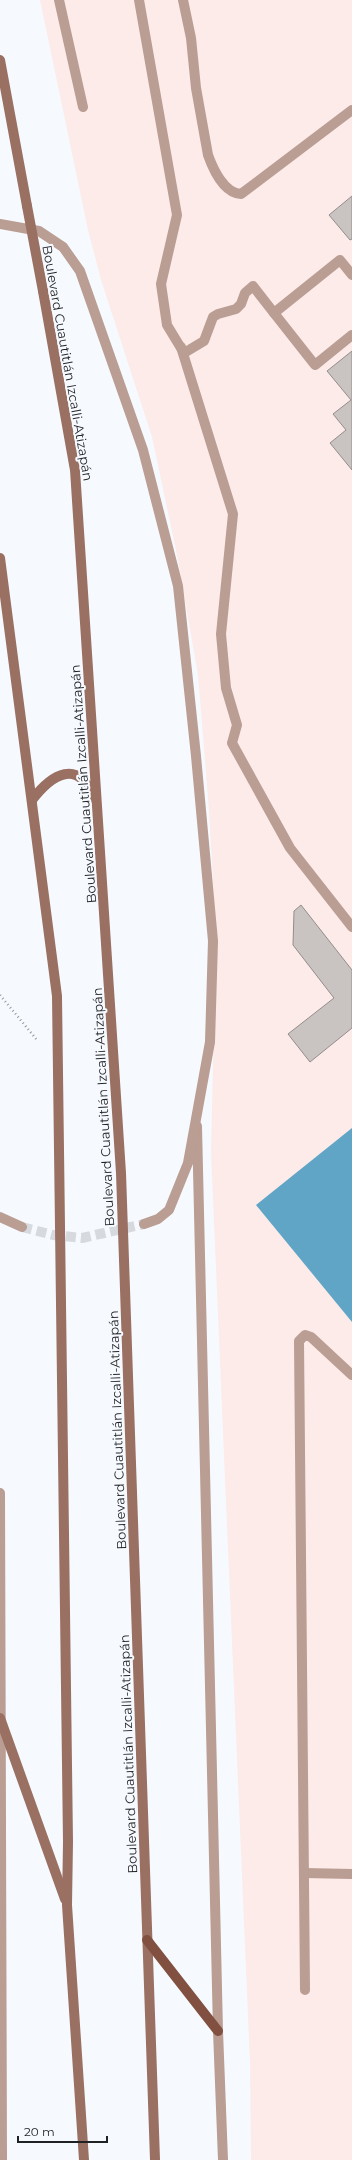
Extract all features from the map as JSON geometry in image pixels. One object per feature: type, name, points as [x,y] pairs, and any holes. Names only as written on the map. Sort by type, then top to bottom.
[{"type":"main road","name":"Boulevard Cuautitlán Izcalli-Atizapán","points":[[0,60],[75,470],[122,1173],[155,2160]]},
{"type":"main road","points":[[0,558],[58,996],[68,1842],[67,1905],[84,2160]]},
{"type":"main road","points":[[32,800],[45,784],[63,774],[78,775],[88,784],[98,807]]},
{"type":"main road","points":[[0,1718],[67,1905]]},
{"type":"main road","points":[[147,1940],[218,2031]]},
{"type":"street","points":[[59,0],[82,107]]},
{"type":"street","points":[[139,0],[178,215],[160,284],[167,325],[184,353],[202,343],[213,317],[236,309],[242,304],[245,293],[254,286],[315,365],[352,335]]},
{"type":"street","points":[[183,0],[191,38],[196,88],[212,164],[228,189],[233,193],[240,194],[352,110]]},
{"type":"street","points":[[0,224],[39,231],[63,247],[80,271],[143,450],[178,586],[196,756],[213,941],[210,1042],[188,1163],[169,1210],[158,1219],[144,1224]]},
{"type":"street","points":[[274,313],[340,260],[352,275]]},
{"type":"street","points":[[181,347],[233,514],[221,634],[226,688],[237,725],[232,743],[290,848],[352,926]]},
{"type":"street","points":[[197,1109],[218,2031],[223,2160]]},
{"type":"street","points":[[0,1217],[22,1227]]},
{"type":"street","points":[[305,1990],[299,1349],[301,1338],[305,1335],[311,1337],[352,1375]]},
{"type":"street","points":[[0,1493],[2,2160]]},
{"type":"street","points":[[304,1873],[352,1874]]},
{"type":"path","points":[[0,995],[58,1066]]},
{"type":"shaded area","points":[[40,0],[352,0],[352,2160],[251,2160],[250,2063],[211,1152],[216,935],[209,810],[198,675],[177,555],[152,437],[101,280],[88,230]]},
{"type":"water","points":[[352,1128],[352,1322],[256,1205]]},
{"type":"building","points":[[352,196],[352,239],[350,240],[329,215]]},
{"type":"building","points":[[352,351],[352,470],[330,443],[346,430],[333,414],[351,400],[327,371]]},
{"type":"building","points":[[301,905],[352,970],[352,1028],[310,1062],[288,1034],[334,998],[293,945],[294,911]]},
{"type":"tunnel","points":[[22,1227],[53,1235],[82,1238],[144,1224]]}]
